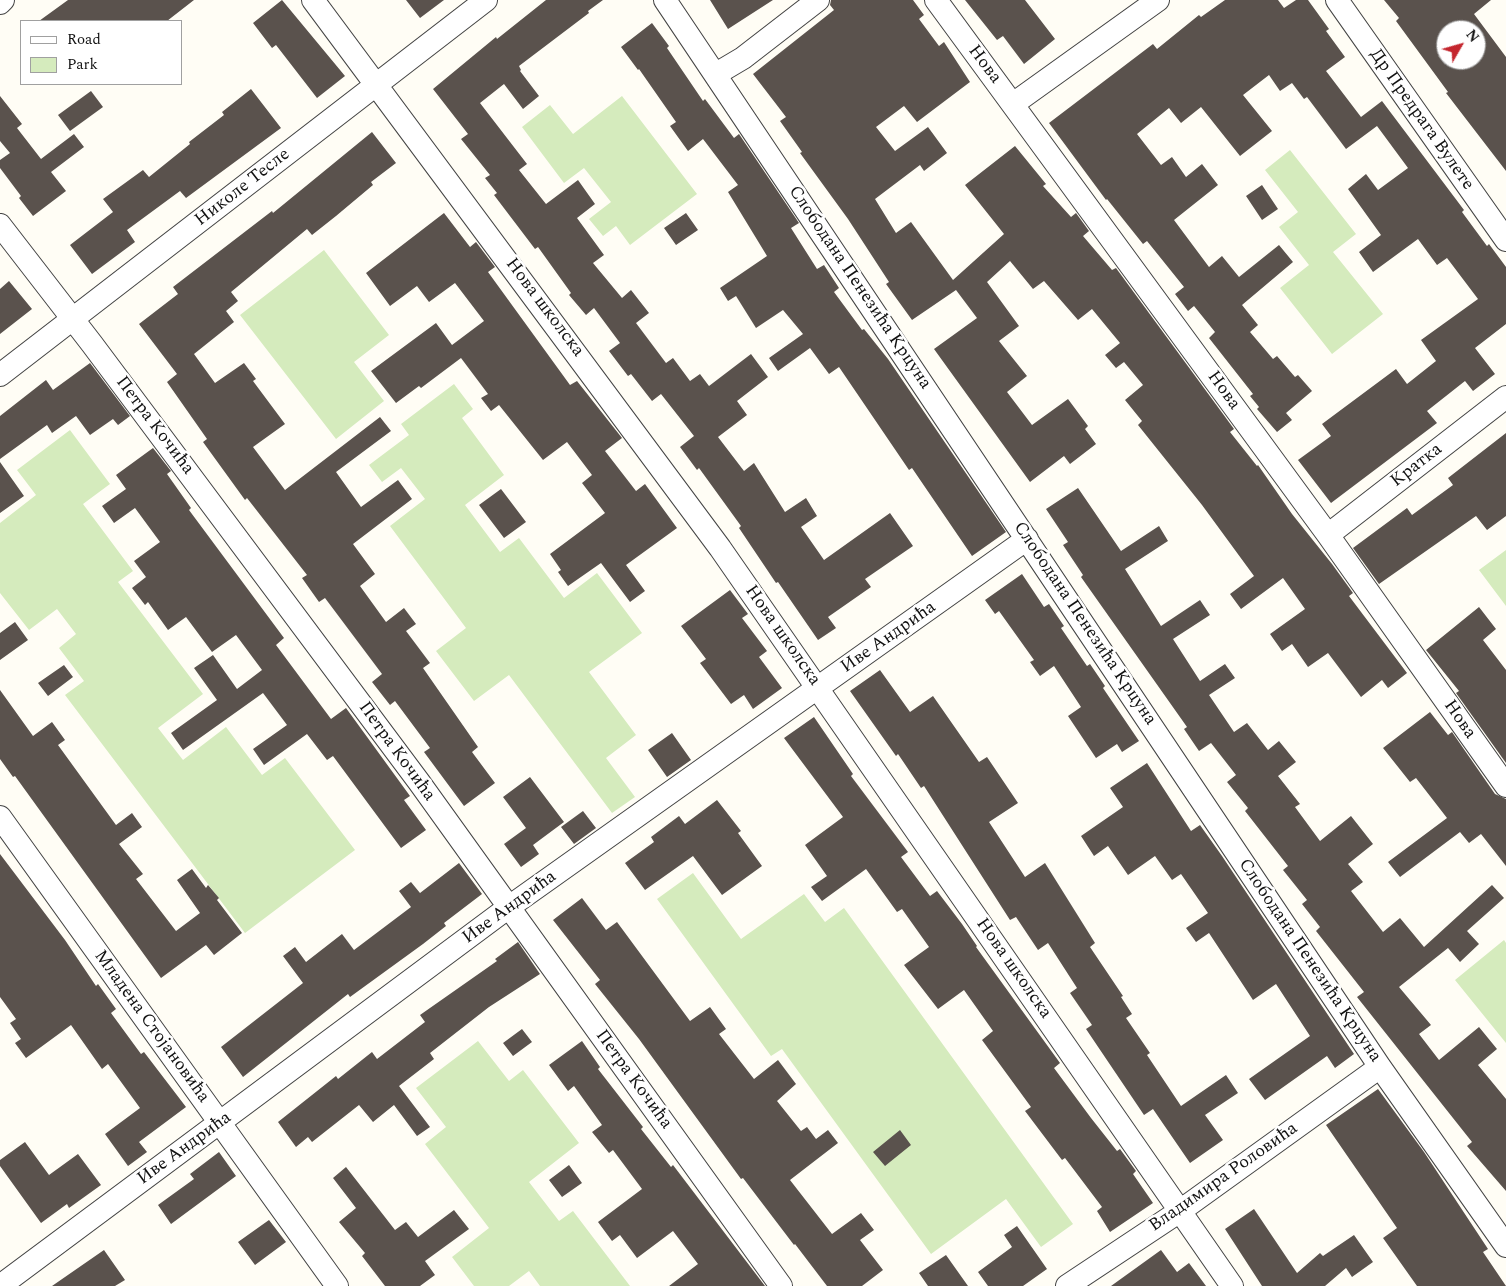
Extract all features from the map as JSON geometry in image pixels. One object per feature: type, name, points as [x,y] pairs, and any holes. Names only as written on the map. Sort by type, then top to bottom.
[{"type":"street","points":[[0,3],[3,0]]},
{"type":"street","name":"Нова школска","points":[[313,0],[660,464],[818,687],[1232,1286]]},
{"type":"street","name":"Николе Тесле","points":[[0,375],[73,321],[486,0]]},
{"type":"street","name":"Слободана Пенезића Крцуна","points":[[665,0],[1380,1067],[1506,1246]]},
{"type":"street","points":[[716,74],[743,58],[818,0]]},
{"type":"street","name":"Нова","points":[[936,0],[1328,535],[1506,786]]},
{"type":"street","points":[[1013,104],[1158,0]]},
{"type":"street","name":"Др Предрага Вулете","points":[[1336,0],[1506,240]]},
{"type":"street","name":"Петра Кочића","points":[[0,225],[104,359],[413,774],[781,1286]]},
{"type":"street","name":"Кратка","points":[[1328,535],[1506,397]]},
{"type":"street","name":"Иве Андрића","points":[[0,1286],[221,1124],[509,907],[1027,539]]},
{"type":"street","name":"Младена Стојановића","points":[[0,817],[337,1286]]},
{"type":"street","name":"Владимира Роловића","points":[[1067,1286],[1180,1211],[1380,1067]]},
{"type":"green space","points":[[622,96],[697,194],[630,245],[616,226],[603,236],[589,219],[611,202],[584,168],[564,183],[522,127],[550,105],[573,134]]},
{"type":"green space","points":[[1290,150],[1356,234],[1333,252],[1383,314],[1332,354],[1280,288],[1309,265],[1279,227],[1298,212],[1265,170]]},
{"type":"green space","points":[[324,250],[389,335],[354,362],[384,401],[336,439],[240,315]]},
{"type":"green space","points":[[454,384],[473,409],[462,418],[504,475],[465,505],[500,552],[519,538],[564,598],[597,573],[642,633],[589,672],[636,735],[606,758],[635,797],[612,813],[509,675],[474,701],[436,651],[466,628],[390,526],[425,499],[401,468],[382,482],[369,465],[409,435],[401,424]]},
{"type":"green space","points":[[70,430],[110,484],[83,504],[133,571],[118,582],[203,694],[158,728],[183,760],[226,727],[262,775],[285,758],[355,850],[245,933],[65,695],[84,681],[59,648],[76,634],[57,609],[29,630],[0,593],[0,523],[36,495],[17,470]]},
{"type":"green space","points":[[1506,550],[1506,606],[1479,570]]},
{"type":"green space","points":[[693,873],[741,939],[804,894],[825,922],[844,908],[1073,1224],[1041,1247],[1006,1199],[931,1254],[782,1049],[771,1056],[657,899]]},
{"type":"green space","points":[[1504,940],[1506,943],[1506,1043],[1455,980]]},
{"type":"green space","points":[[478,1041],[509,1081],[523,1070],[579,1143],[529,1182],[559,1221],[573,1211],[630,1286],[540,1286],[529,1271],[509,1286],[474,1286],[452,1257],[489,1228],[425,1144],[446,1127],[416,1088]]},
{"type":"building","points":[[68,0],[194,0],[168,20],[40,20]]},
{"type":"building","points":[[282,0],[345,76],[317,98],[276,45],[272,48],[253,23]]},
{"type":"building","points":[[406,0],[444,0],[420,18]]},
{"type":"building","points":[[546,0],[603,0],[588,11],[589,13],[519,66],[520,71],[539,96],[523,109],[504,84],[480,103],[527,164],[519,170],[546,204],[578,180],[595,204],[577,218],[604,255],[593,263],[622,298],[631,290],[649,313],[636,323],[666,363],[673,358],[690,381],[700,374],[709,386],[751,354],[768,377],[737,401],[747,415],[718,437],[744,471],[754,463],[785,512],[806,498],[817,516],[801,527],[824,560],[890,513],[913,546],[865,579],[871,587],[828,617],[836,628],[818,640],[778,582],[776,583],[739,528],[741,526],[699,468],[697,470],[680,447],[694,436],[661,394],[652,401],[631,374],[628,376],[609,351],[620,343],[594,308],[586,315],[569,295],[571,293],[538,247],[535,249],[494,195],[497,193],[485,178],[490,175],[461,139],[468,134],[433,89],[496,37],[497,39]]},
{"type":"building","points":[[710,0],[773,0],[728,29]]},
{"type":"building","points":[[831,0],[913,0],[924,15],[919,19],[939,46],[944,42],[970,82],[917,122],[904,106],[876,127],[895,151],[928,127],[947,153],[924,171],[920,165],[875,199],[896,233],[911,222],[953,280],[1004,234],[965,185],[1015,146],[1046,184],[1043,186],[1071,217],[1076,213],[1089,231],[1083,236],[1112,270],[1116,268],[1234,429],[1230,432],[1258,465],[1292,514],[1332,564],[1353,593],[1349,596],[1407,673],[1388,688],[1382,680],[1361,697],[1328,653],[1308,667],[1292,644],[1282,651],[1270,634],[1305,609],[1283,578],[1241,609],[1230,594],[1254,576],[1202,505],[1138,425],[1142,421],[1125,400],[1143,385],[1124,362],[1116,368],[1105,355],[1120,343],[1092,309],[1078,320],[1044,281],[1033,289],[1010,261],[987,282],[1019,326],[999,341],[1027,376],[1007,392],[1032,425],[1068,399],[1088,426],[1085,429],[1096,444],[1070,464],[1064,456],[1030,482],[934,349],[977,318],[956,290],[912,320],[886,284],[889,282],[848,219],[800,153],[802,152],[780,121],[786,117],[753,74],[834,10],[830,5]]},
{"type":"building","points":[[965,0],[1025,0],[1055,39],[1024,64],[1003,36],[997,40]]},
{"type":"building","points":[[1225,0],[1278,0],[1284,8],[1296,0],[1308,0],[1329,29],[1326,31],[1345,57],[1326,71],[1361,117],[1382,101],[1464,210],[1462,212],[1487,246],[1489,244],[1506,267],[1506,324],[1475,348],[1495,374],[1473,391],[1465,381],[1427,411],[1437,423],[1331,503],[1298,460],[1331,436],[1322,424],[1396,369],[1407,384],[1436,361],[1421,340],[1478,299],[1447,258],[1437,265],[1418,239],[1373,272],[1359,252],[1381,235],[1348,189],[1366,174],[1378,190],[1408,168],[1377,126],[1346,149],[1307,97],[1304,99],[1292,83],[1280,91],[1269,75],[1243,95],[1272,131],[1240,156],[1201,107],[1181,123],[1169,108],[1137,134],[1161,165],[1172,157],[1186,177],[1202,164],[1218,185],[1174,220],[1209,267],[1222,256],[1239,277],[1279,245],[1293,262],[1242,305],[1258,325],[1250,332],[1273,359],[1277,356],[1295,377],[1298,375],[1312,391],[1286,413],[1292,420],[1277,432],[1257,409],[1259,407],[1250,396],[1253,394],[1209,338],[1215,332],[1194,306],[1188,311],[1175,294],[1184,287],[1147,241],[1143,244],[1106,200],[1049,123],[1153,44],[1157,49],[1199,15],[1201,17]]},
{"type":"building","points":[[1384,0],[1491,0],[1474,14],[1478,20],[1436,20],[1436,70],[1486,70],[1486,30],[1506,57],[1506,171],[1446,93],[1448,92],[1396,21],[1399,18]]},
{"type":"building","points":[[652,23],[669,46],[667,48],[703,101],[705,99],[734,138],[739,134],[799,223],[791,228],[817,269],[824,265],[839,288],[834,292],[862,330],[864,329],[888,359],[1006,532],[972,556],[912,468],[909,470],[839,367],[829,374],[810,348],[778,371],[769,358],[803,334],[783,310],[756,328],[736,296],[728,301],[720,288],[767,256],[728,192],[738,185],[703,139],[688,151],[670,126],[676,122],[639,69],[621,47]]},
{"type":"building","points":[[251,89],[281,128],[186,198],[180,191],[127,230],[135,242],[92,274],[70,245],[113,212],[103,199],[143,170],[149,177],[224,115],[222,112]]},
{"type":"building","points":[[91,91],[103,107],[70,131],[58,115]]},
{"type":"building","points":[[0,96],[22,124],[17,128],[41,159],[74,134],[84,147],[51,172],[66,191],[33,216],[0,168],[0,160],[10,153],[0,141]]},
{"type":"building","points":[[372,132],[396,163],[371,182],[373,185],[312,235],[307,229],[231,292],[238,301],[226,311],[234,322],[194,354],[215,383],[244,363],[256,379],[253,381],[285,424],[253,447],[285,490],[380,417],[391,431],[336,472],[361,507],[398,480],[412,499],[353,544],[375,574],[360,586],[386,622],[404,608],[416,624],[406,631],[430,663],[423,668],[478,747],[472,752],[495,783],[464,806],[424,752],[430,748],[395,701],[390,705],[372,682],[382,674],[325,598],[319,602],[302,578],[307,575],[247,498],[245,500],[203,442],[207,439],[167,382],[177,374],[139,324],[178,294],[173,287],[272,211],[273,213]]},
{"type":"building","points":[[1262,185],[1278,209],[1262,220],[1246,196]]},
{"type":"building","points":[[444,213],[470,247],[476,242],[495,267],[488,272],[570,385],[577,381],[622,438],[605,451],[636,491],[645,484],[677,528],[626,565],[645,591],[630,602],[601,563],[568,586],[558,572],[561,570],[550,554],[605,513],[582,483],[592,475],[567,442],[543,460],[499,405],[491,411],[481,398],[488,394],[461,358],[421,388],[419,386],[396,403],[371,371],[436,323],[452,345],[484,321],[455,283],[429,302],[417,286],[390,306],[366,273]]},
{"type":"building","points":[[686,213],[698,230],[676,245],[664,228]]},
{"type":"building","points":[[9,281],[32,309],[0,334],[0,289]]},
{"type":"building","points":[[90,363],[130,416],[118,425],[113,419],[90,435],[76,416],[52,433],[47,425],[0,459],[0,416],[46,380],[53,390]]},
{"type":"building","points":[[1506,433],[1506,516],[1487,530],[1476,516],[1379,584],[1353,548],[1407,508],[1412,515],[1453,485],[1448,478]]},
{"type":"building","points":[[153,448],[171,471],[167,474],[191,508],[189,510],[284,638],[276,645],[331,719],[346,708],[410,796],[404,800],[426,830],[401,848],[333,756],[327,760],[307,734],[264,765],[253,749],[287,725],[263,693],[183,750],[171,733],[217,700],[194,668],[213,655],[237,689],[262,670],[236,635],[212,652],[186,617],[168,630],[148,602],[145,605],[132,588],[146,577],[134,561],[160,542],[135,508],[114,523],[102,506],[126,489],[116,475]]},
{"type":"building","points":[[0,462],[24,496],[0,513]]},
{"type":"building","points":[[1078,488],[1121,551],[1159,526],[1168,541],[1125,569],[1161,626],[1200,600],[1210,615],[1173,639],[1200,681],[1225,664],[1235,678],[1209,695],[1234,732],[1247,723],[1268,750],[1279,741],[1296,762],[1278,776],[1300,804],[1295,807],[1320,841],[1351,816],[1373,844],[1348,864],[1363,882],[1351,891],[1383,932],[1400,918],[1424,947],[1492,885],[1504,898],[1467,931],[1479,944],[1460,962],[1448,948],[1399,987],[1431,1025],[1419,1034],[1439,1060],[1479,1027],[1497,1049],[1478,1065],[1506,1099],[1506,1191],[1467,1146],[1472,1142],[1357,997],[1364,992],[1316,931],[1320,927],[1302,904],[1307,900],[1283,870],[1288,866],[1245,811],[1248,808],[1227,782],[1236,775],[1211,743],[1199,751],[1184,729],[1187,727],[1081,577],[1083,575],[1063,545],[1068,542],[1046,509]]},
{"type":"building","points":[[501,489],[526,522],[504,538],[479,505]]},
{"type":"building","points":[[1022,574],[1044,607],[1049,604],[1064,626],[1061,628],[1087,666],[1090,664],[1105,686],[1103,688],[1139,741],[1122,752],[1117,744],[1096,758],[1068,716],[1081,707],[1054,666],[1040,676],[1030,662],[1034,660],[999,611],[995,614],[985,600]]},
{"type":"building","points":[[730,590],[748,614],[742,618],[767,651],[759,657],[782,688],[753,709],[744,695],[731,704],[700,663],[706,659],[681,626]]},
{"type":"building","points":[[1479,607],[1496,629],[1483,640],[1506,670],[1506,763],[1456,693],[1459,691],[1426,650]]},
{"type":"building","points":[[15,622],[28,640],[0,660],[0,633]]},
{"type":"building","points":[[64,665],[73,677],[48,696],[38,683]]},
{"type":"building","points":[[880,670],[910,712],[933,696],[979,762],[987,757],[1018,803],[989,822],[1025,877],[1045,863],[1095,943],[1090,947],[1123,996],[1121,997],[1132,1014],[1126,1018],[1150,1053],[1147,1055],[1181,1106],[1226,1075],[1238,1093],[1205,1115],[1223,1140],[1190,1163],[1153,1109],[1144,1115],[1086,1029],[1092,1025],[1070,993],[1077,988],[1048,943],[1038,950],[1016,917],[1010,920],[924,786],[921,788],[898,754],[896,756],[850,691]]},
{"type":"building","points":[[0,690],[33,736],[52,722],[65,740],[58,745],[116,825],[132,813],[142,827],[119,844],[143,874],[136,879],[176,931],[200,913],[177,880],[192,869],[206,888],[208,885],[219,898],[217,900],[242,933],[214,955],[206,945],[161,978],[15,776],[13,777],[0,759]]},
{"type":"building","points":[[1430,712],[1448,735],[1452,732],[1495,794],[1506,799],[1506,866],[1481,834],[1469,843],[1460,832],[1400,877],[1388,862],[1447,818],[1416,778],[1410,782],[1383,748]]},
{"type":"building","points":[[814,717],[853,774],[851,776],[908,852],[901,857],[930,896],[937,891],[962,924],[976,947],[1060,1063],[1054,1068],[1117,1151],[1120,1149],[1136,1171],[1133,1174],[1153,1203],[1110,1232],[1097,1211],[1102,1207],[1065,1158],[1062,1160],[1025,1111],[1031,1107],[982,1040],[993,1031],[964,990],[938,1009],[904,965],[929,947],[902,909],[897,912],[866,869],[822,901],[811,887],[827,876],[805,845],[843,817],[784,738]]},
{"type":"building","points":[[672,733],[691,760],[667,777],[648,750]]},
{"type":"building","points":[[1147,763],[1191,831],[1200,825],[1354,1054],[1335,1068],[1327,1056],[1265,1100],[1249,1079],[1310,1036],[1276,984],[1253,1000],[1209,933],[1196,942],[1186,928],[1208,913],[1181,874],[1172,880],[1155,856],[1128,875],[1108,846],[1094,856],[1081,836],[1123,807],[1110,788]]},
{"type":"building","points":[[530,777],[564,822],[533,845],[539,854],[521,867],[504,844],[526,828],[503,797]]},
{"type":"building","points":[[717,800],[741,831],[738,833],[762,866],[722,895],[693,856],[645,890],[625,863],[654,842],[651,837],[679,816],[685,824]]},
{"type":"building","points":[[583,811],[596,828],[574,844],[561,827]]},
{"type":"building","points":[[0,854],[65,940],[96,986],[98,984],[116,1009],[111,1013],[141,1054],[144,1052],[186,1107],[139,1142],[147,1152],[128,1166],[105,1134],[140,1108],[108,1064],[102,1069],[71,1025],[26,1058],[15,1043],[21,1039],[10,1023],[16,1019],[0,997]]},
{"type":"building","points":[[459,863],[482,894],[444,923],[446,926],[423,944],[350,997],[348,994],[243,1077],[221,1047],[303,983],[283,956],[295,947],[306,962],[342,934],[354,950],[411,907],[399,891],[411,882],[420,893]]},
{"type":"building","points":[[582,898],[606,930],[617,922],[690,1021],[710,1007],[726,1029],[719,1034],[754,1079],[778,1060],[796,1084],[777,1101],[801,1131],[807,1127],[816,1139],[828,1130],[838,1143],[790,1180],[832,1234],[861,1213],[874,1230],[860,1240],[883,1270],[862,1286],[827,1286],[743,1178],[741,1179],[639,1039],[595,984],[600,980],[553,920]]},
{"type":"building","points":[[518,942],[540,974],[489,1007],[430,1053],[434,1059],[399,1086],[430,1127],[417,1136],[394,1105],[373,1122],[359,1105],[312,1142],[308,1137],[296,1147],[278,1122],[336,1076],[338,1079],[372,1052],[377,1059],[425,1022],[420,1015],[497,961],[495,959]]},
{"type":"building","points":[[522,1029],[532,1042],[513,1056],[503,1043]]},
{"type":"building","points":[[582,1041],[600,1067],[598,1069],[643,1127],[641,1129],[671,1167],[673,1165],[765,1286],[669,1286],[698,1264],[673,1231],[637,1258],[620,1235],[612,1241],[598,1222],[642,1189],[613,1150],[609,1153],[592,1132],[602,1125],[574,1086],[568,1091],[549,1065]]},
{"type":"building","points":[[1378,1089],[1424,1152],[1488,1249],[1483,1252],[1506,1286],[1417,1286],[1383,1238],[1397,1228],[1326,1125]]},
{"type":"building","points":[[900,1130],[911,1145],[885,1166],[873,1152]]},
{"type":"building","points":[[25,1142],[49,1175],[78,1154],[101,1185],[69,1208],[67,1204],[41,1223],[0,1166],[0,1160]]},
{"type":"building","points":[[219,1152],[236,1176],[171,1224],[158,1205],[194,1179],[190,1174]]},
{"type":"building","points":[[569,1165],[582,1183],[562,1197],[549,1180]]},
{"type":"building","points":[[346,1167],[395,1230],[406,1222],[418,1237],[454,1210],[469,1229],[425,1261],[435,1275],[420,1286],[385,1286],[362,1256],[365,1253],[339,1222],[356,1208],[333,1178]]},
{"type":"building","points":[[1254,1209],[1297,1273],[1320,1253],[1323,1256],[1354,1235],[1373,1262],[1352,1277],[1346,1268],[1325,1286],[1262,1286],[1225,1229]]},
{"type":"building","points":[[269,1220],[286,1242],[255,1265],[238,1242]]},
{"type":"building","points":[[1017,1226],[1047,1269],[1023,1286],[988,1286],[978,1272],[1012,1247],[1004,1235]]},
{"type":"building","points":[[104,1250],[125,1280],[115,1286],[52,1286]]},
{"type":"building","points":[[1161,1250],[1177,1272],[1189,1263],[1206,1286],[1111,1286]]},
{"type":"building","points":[[946,1255],[968,1286],[928,1286],[919,1273]]}]
